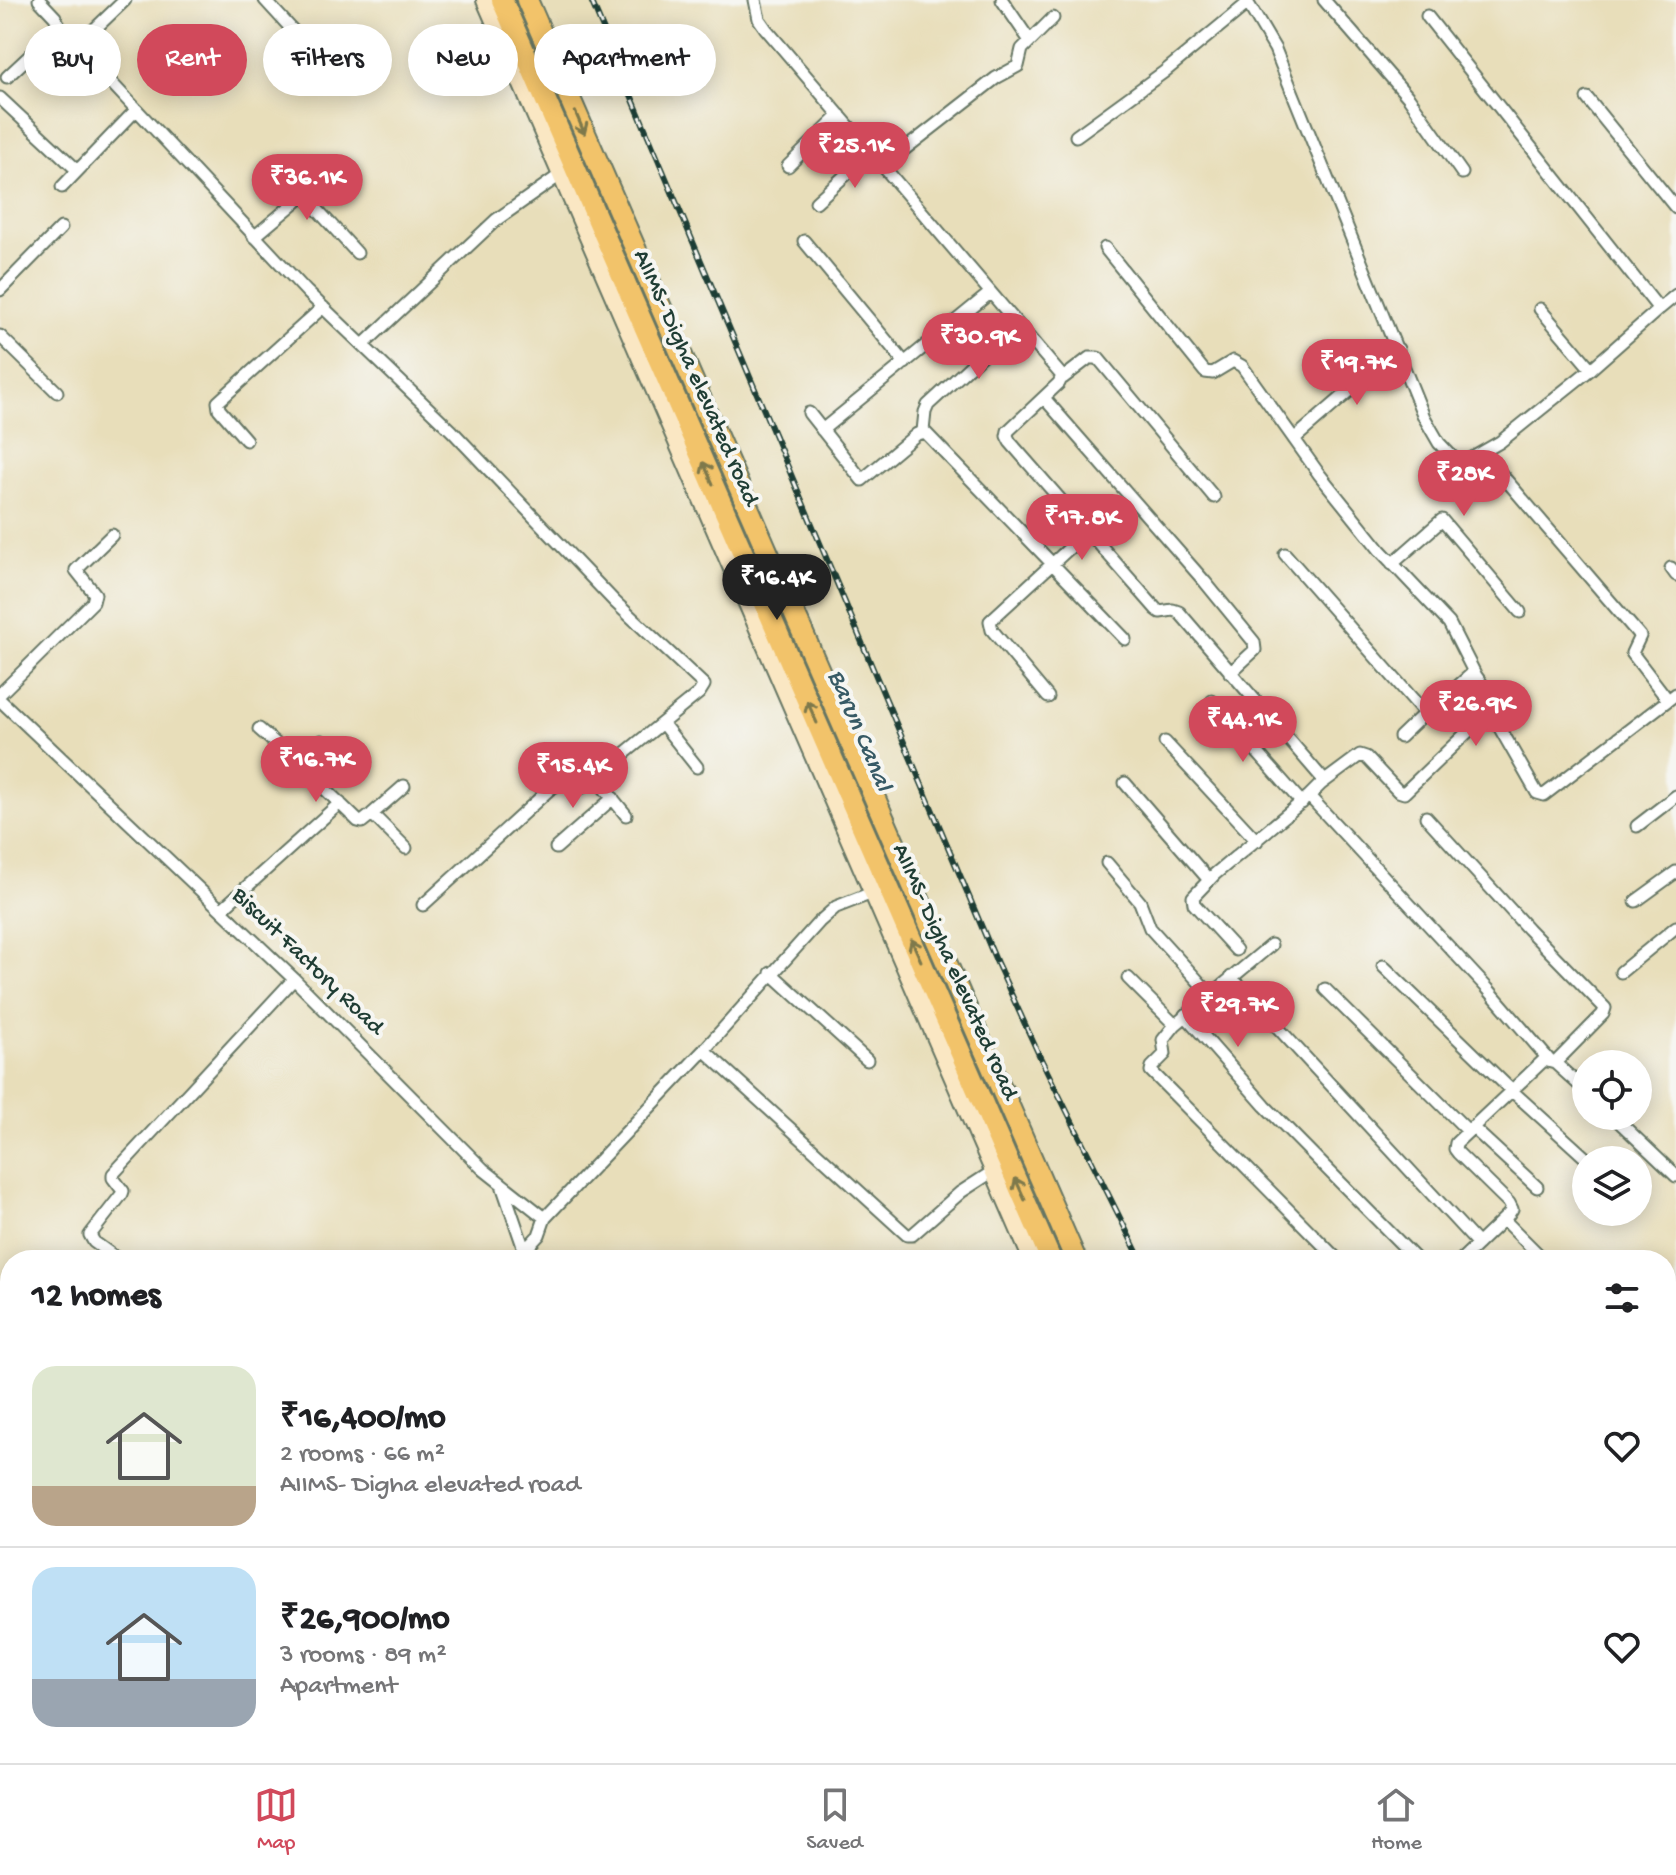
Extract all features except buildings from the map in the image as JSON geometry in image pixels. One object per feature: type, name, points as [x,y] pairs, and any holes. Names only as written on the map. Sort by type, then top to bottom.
[{"type":"highway","name":"AIIMS- Digha elevated road","points":[[502,0],[1047,1250]]},
{"type":"highway","name":"AIIMS- Digha elevated road","points":[[527,0],[1072,1250]]},
{"type":"main road","points":[[485,0],[1028,1250]]},
{"type":"street","points":[[39,0],[58,24]]},
{"type":"street","points":[[100,24],[125,0]]},
{"type":"street","points":[[265,0],[287,24]]},
{"type":"street","points":[[755,0],[762,24],[1063,378]]},
{"type":"street","points":[[1002,0],[1030,41]]},
{"type":"street","points":[[1324,0],[1409,98],[1462,173]]},
{"type":"street","points":[[1076,136],[1164,72],[1247,2],[1275,49],[1424,417],[1439,443],[1460,465],[1500,442],[1676,295]]},
{"type":"street","points":[[1427,16],[1659,309]]},
{"type":"street","points":[[883,166],[996,78],[1018,66],[1021,51],[1053,18]]},
{"type":"street","points":[[2,77],[24,58]]},
{"type":"street","points":[[121,94],[323,307],[452,431],[615,602],[704,685],[699,693],[579,788],[565,780],[560,781],[423,905]]},
{"type":"street","points":[[0,98],[77,170]]},
{"type":"street","points":[[1587,98],[1676,208]]},
{"type":"street","points":[[62,187],[136,110]]},
{"type":"street","points":[[788,166],[840,115]]},
{"type":"street","points":[[816,202],[871,152]]},
{"type":"street","points":[[363,345],[496,220],[560,175]]},
{"type":"street","points":[[254,237],[304,195],[357,253]]},
{"type":"street","points":[[0,290],[61,228]]},
{"type":"street","points":[[804,241],[905,363]]},
{"type":"street","points":[[1105,248],[1203,370],[1210,374],[1237,362],[1392,564],[1444,616],[1456,633],[1474,672],[1494,701],[1492,712],[1533,789],[1541,796],[1672,697],[1632,653],[1640,636],[1483,453]]},
{"type":"street","points":[[822,430],[990,293]]},
{"type":"street","points":[[246,440],[219,409],[218,402],[323,307]]},
{"type":"street","points":[[1540,309],[1591,369]]},
{"type":"street","points":[[809,413],[862,480],[923,431],[928,405],[1017,323]]},
{"type":"street","points":[[0,336],[57,392]]},
{"type":"street","points":[[1294,439],[1398,349]]},
{"type":"street","points":[[1214,497],[1098,358],[1089,358],[1063,378],[1007,434],[1087,532],[1156,609],[1160,612],[1179,612],[1321,776],[1321,784]]},
{"type":"street","points":[[1044,398],[1254,642],[1255,650],[1230,673]]},
{"type":"street","points":[[923,431],[1125,639]]},
{"type":"street","points":[[1392,564],[1442,520],[1520,612]]},
{"type":"street","points":[[1048,697],[989,624],[994,616],[1053,566],[1087,532]]},
{"type":"street","points":[[0,694],[93,602],[95,594],[76,570],[112,535]]},
{"type":"street","points":[[1285,554],[1371,654],[1426,712]]},
{"type":"street","points":[[1400,737],[1474,672]]},
{"type":"street","name":"Biscuit Factory Road","points":[[0,700],[222,909],[502,1185],[545,1218]]},
{"type":"street","points":[[1212,701],[1572,1079]]},
{"type":"street","points":[[1236,950],[1193,902],[1209,880],[1355,756],[1360,755],[1402,794],[1492,712]]},
{"type":"street","points":[[662,723],[697,767]]},
{"type":"street","points":[[259,729],[359,822],[404,786]]},
{"type":"street","points":[[298,763],[321,741]]},
{"type":"street","points":[[1165,742],[1257,841]]},
{"type":"street","points":[[595,777],[626,815]]},
{"type":"street","points":[[1125,783],[1209,880]]},
{"type":"street","points":[[1637,826],[1676,796]]},
{"type":"street","points":[[556,848],[613,798]]},
{"type":"street","points":[[222,909],[340,803]]},
{"type":"street","points":[[372,814],[406,848]]},
{"type":"street","points":[[1426,817],[1605,1008],[1603,1014],[1553,1062],[1538,1064],[1456,1143],[1455,1149],[1511,1206],[1511,1213],[1472,1250]]},
{"type":"street","points":[[1107,863],[1140,902],[1146,924],[1210,994]]},
{"type":"street","points":[[1636,901],[1676,873]]},
{"type":"street","points":[[526,1250],[539,1235],[545,1218],[829,913],[872,893]]},
{"type":"street","points":[[1621,972],[1676,927]]},
{"type":"street","points":[[1271,945],[1175,1025],[1163,1040],[1165,1052],[1152,1067],[1153,1074],[1324,1250]]},
{"type":"street","points":[[1383,966],[1573,1146]]},
{"type":"street","points":[[771,973],[867,1060]]},
{"type":"street","points":[[1231,977],[1478,1244]]},
{"type":"street","points":[[1128,978],[1175,1025]]},
{"type":"street","points":[[105,1250],[90,1235],[123,1193],[113,1174],[294,979]]},
{"type":"street","points":[[1325,989],[1470,1129],[1537,1187]]},
{"type":"street","points":[[1185,1015],[1265,1106],[1407,1250]]},
{"type":"street","points":[[704,1050],[907,1235],[912,1235],[961,1192],[995,1170]]},
{"type":"street","points":[[1628,1130],[1676,1176]]},
{"type":"street","points":[[502,1185],[519,1250]]},
{"type":"street","points":[[1504,1220],[1534,1250]]},
{"type":"waterway","name":"Barun Canal","points":[[657,322],[1059,1250]]},
{"type":"railway","points":[[591,0],[997,963],[1136,1250]]}]
